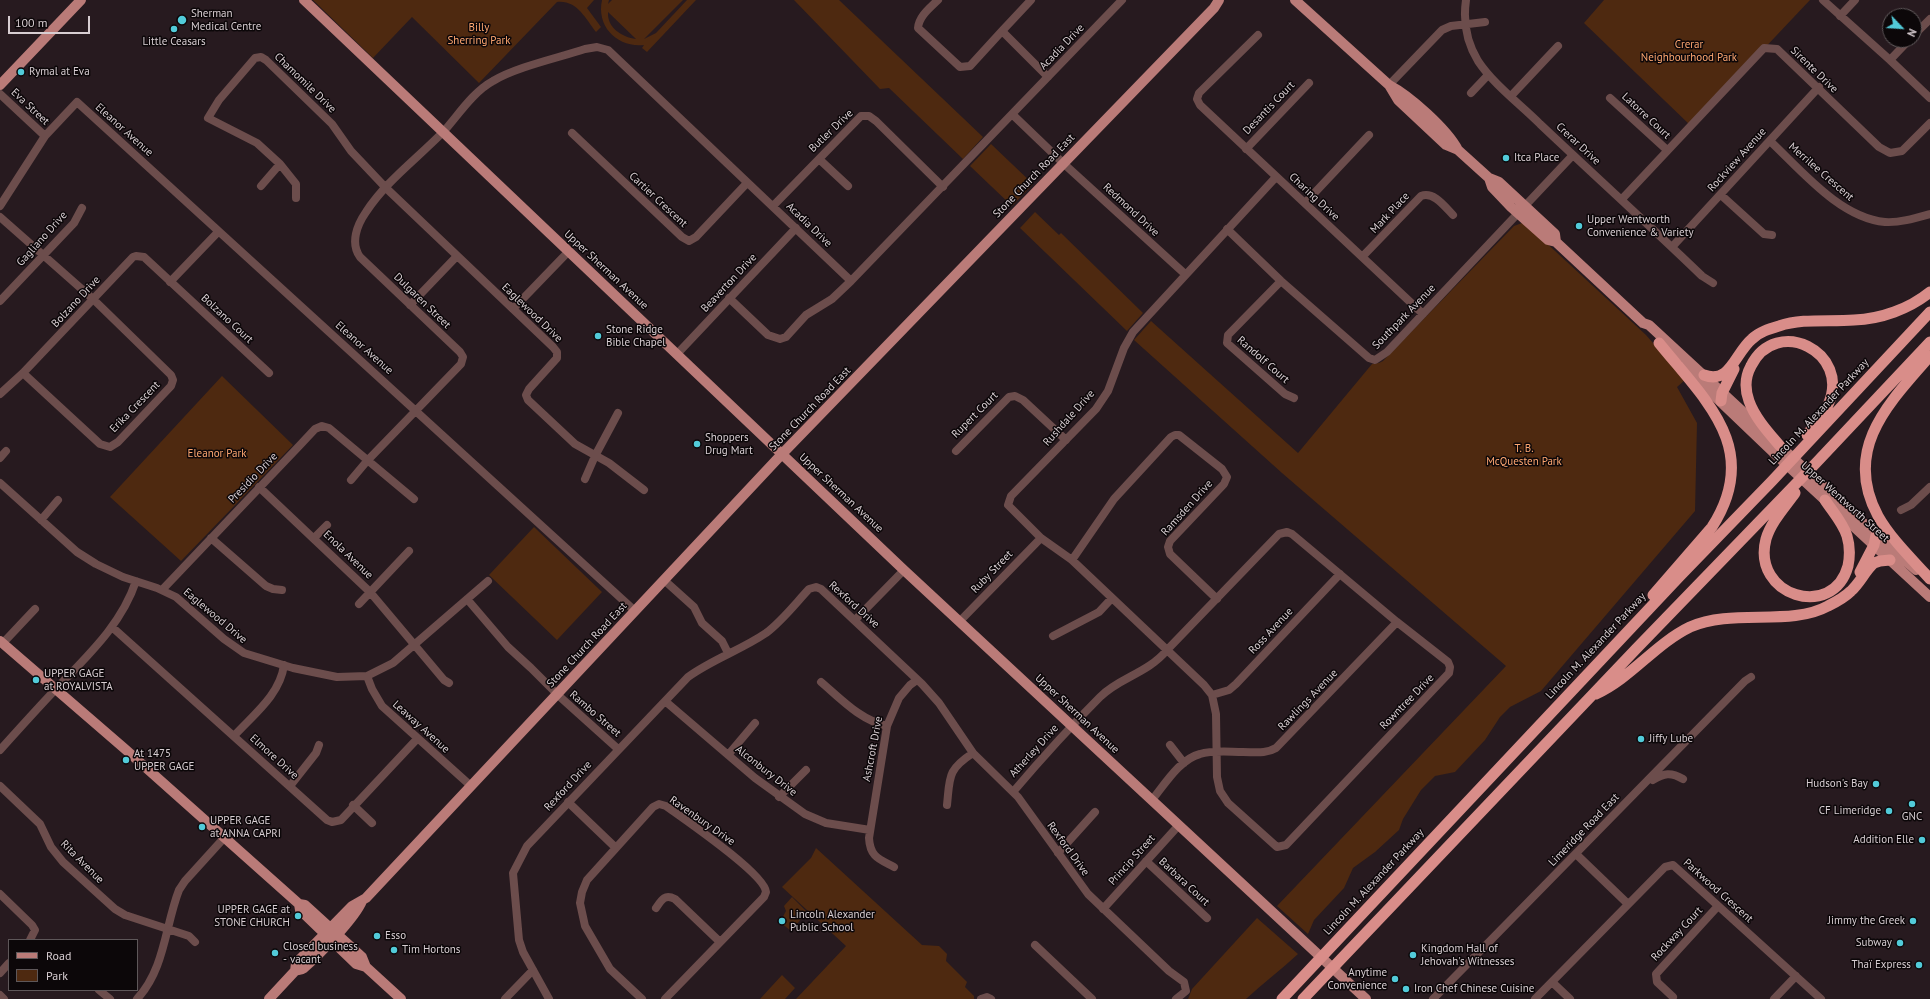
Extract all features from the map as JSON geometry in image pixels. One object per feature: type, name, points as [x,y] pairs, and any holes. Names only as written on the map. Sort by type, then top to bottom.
[{"type":"highway","points":[[1704,375],[1715,378],[1723,376],[1752,338],[1759,333],[1776,326],[1804,321],[1872,319],[1896,312],[1930,292]]},
{"type":"highway","name":"Lincoln M. Alexander Parkway","points":[[1282,999],[1930,312]]},
{"type":"highway","points":[[1721,397],[1744,354],[1758,340],[1776,326]]},
{"type":"highway","points":[[1772,481],[1823,413],[1829,401],[1832,388],[1831,371],[1824,358],[1812,348],[1797,342],[1776,343],[1764,349],[1753,361],[1747,376],[1747,393],[1752,408],[1779,450]]},
{"type":"highway","points":[[1303,999],[1930,342]]},
{"type":"highway","points":[[1547,718],[1555,703],[1705,536],[1719,517],[1728,494],[1731,463],[1728,442],[1721,424],[1710,406],[1659,343]]},
{"type":"highway","points":[[1930,356],[1890,402],[1877,421],[1869,444],[1866,469],[1869,494],[1878,516],[1890,533],[1930,580]]},
{"type":"highway","points":[[1816,463],[1770,529],[1765,546],[1765,561],[1771,576],[1782,589],[1790,593],[1807,597],[1825,593],[1835,587],[1846,573],[1850,552],[1847,536],[1825,500]]},
{"type":"highway","points":[[1835,602],[1854,581],[1875,540]]},
{"type":"highway","points":[[1592,696],[1610,688],[1650,654],[1671,638],[1690,627],[1707,621],[1729,617],[1766,617],[1813,612],[1835,602],[1850,592],[1874,563],[1880,560],[1890,560]]},
{"type":"main road","points":[[0,85],[81,0]]},
{"type":"main road","name":"Upper Sherman Avenue","points":[[304,0],[443,131],[568,252],[678,353],[904,570],[1366,999]]},
{"type":"main road","name":"Stone Church Road East","points":[[269,999],[295,970],[296,963],[358,912],[362,901],[782,454],[1216,4],[1226,0]]},
{"type":"main road","name":"Upper Wentworth Street","points":[[1297,1],[1389,85],[1403,105],[1446,145],[1458,150],[1489,178],[1499,182],[1522,210],[1555,234],[1556,242],[1643,323],[1649,325],[1704,375],[1721,397]]},
{"type":"main road","name":"Upper Wentworth Street","points":[[1643,323],[1645,330],[1779,450],[1875,540],[1890,560],[1930,597]]},
{"type":"main road","name":"Upper Wentworth Street","points":[[1817,487],[1825,500],[1875,540],[1930,580]]},
{"type":"main road","points":[[1,642],[126,749],[299,904],[300,910],[362,957],[366,967],[401,999]]},
{"type":"street","points":[[938,0],[922,16],[918,23],[918,28],[960,67],[970,66],[1031,0]]},
{"type":"street","name":"Acadia Drive","points":[[443,131],[478,92],[494,80],[502,76],[585,49],[603,47],[616,56],[851,281],[1122,0]]},
{"type":"street","name":"Crerar Drive","points":[[1466,0],[1465,24],[1472,49],[1488,75],[1622,199],[1702,276],[1713,283]]},
{"type":"street","points":[[1823,0],[1930,98]]},
{"type":"street","points":[[1840,16],[1855,0]]},
{"type":"street","points":[[1922,27],[1930,19]]},
{"type":"street","points":[[1389,85],[1437,34],[1446,28],[1485,22]]},
{"type":"street","points":[[1002,31],[1048,77]]},
{"type":"street","name":"Charing Drive","points":[[1258,35],[1199,93],[1197,99],[1200,105],[1363,256],[1423,314]]},
{"type":"street","points":[[1511,96],[1558,46]]},
{"type":"street","name":"Sirente Drive","points":[[1622,199],[1764,48],[1777,49],[1819,87],[1843,114],[1874,142],[1890,153],[1902,151],[1930,123]]},
{"type":"street","points":[[1890,60],[1901,48]]},
{"type":"street","name":"Chamomile Drive","points":[[280,164],[257,143],[208,118],[219,100],[255,58],[261,57],[266,60],[332,124],[351,151],[386,188]]},
{"type":"street","points":[[1471,93],[1488,75]]},
{"type":"street","name":"Desantis Court","points":[[1246,149],[1309,83]]},
{"type":"street","name":"Rockview Avenue","points":[[1672,247],[1819,87]]},
{"type":"street","name":"Eva Street","points":[[0,94],[45,136]]},
{"type":"street","name":"Latorre Court","points":[[1610,98],[1667,150]]},
{"type":"street","name":"Eleanor Avenue","points":[[45,136],[77,102],[635,611]]},
{"type":"street","name":"Redmond Drive","points":[[1013,114],[1063,163],[1185,274]]},
{"type":"street","name":"Butler Drive","points":[[773,206],[861,116],[869,116],[943,187]]},
{"type":"street","name":"Dulgaren Street","points":[[350,480],[461,364],[463,357],[460,352],[356,250],[354,238],[366,212],[386,188],[443,131]]},
{"type":"street","name":"Cartier Crescent","points":[[572,133],[682,237],[689,241],[696,237],[747,183]]},
{"type":"street","points":[[1305,203],[1369,135]]},
{"type":"street","points":[[0,206],[45,136]]},
{"type":"street","name":"Merrilee Crescent","points":[[1770,141],[1846,210],[1870,219],[1886,222],[1905,221],[1930,214]]},
{"type":"street","name":"Southpark Avenue","points":[[1227,229],[1281,281],[1373,360],[1380,358],[1423,314],[1573,155]]},
{"type":"street","points":[[819,159],[848,186]]},
{"type":"street","points":[[261,186],[280,164],[296,184],[296,198]]},
{"type":"street","name":"Rushdale Drive","points":[[1167,650],[1072,560],[1041,538],[1008,505],[1011,496],[1096,409],[1108,391],[1124,348],[1133,332],[1276,177]]},
{"type":"street","name":"Eaglewood Drive","points":[[386,188],[557,352],[557,358],[529,389],[526,395],[528,400],[575,444],[595,456]]},
{"type":"street","name":"Mark Place","points":[[1363,256],[1421,196],[1425,194],[1435,197],[1453,215]]},
{"type":"street","points":[[1721,195],[1764,234],[1772,236]]},
{"type":"street","name":"Gagliano Drive","points":[[0,301],[74,222],[82,208]]},
{"type":"street","points":[[0,217],[93,299]]},
{"type":"street","name":"Beaverton Drive","points":[[678,353],[796,228]]},
{"type":"street","points":[[170,282],[218,232]]},
{"type":"street","points":[[513,309],[568,252]]},
{"type":"street","points":[[410,304],[457,256]]},
{"type":"street","name":"Bolzano Drive","points":[[0,394],[23,373],[133,257],[144,257],[170,282]]},
{"type":"street","points":[[730,298],[768,335],[780,338],[786,337],[806,316],[832,299],[851,281]]},
{"type":"street","name":"Randolf Court","points":[[1281,281],[1228,335],[1227,343],[1285,394],[1294,398]]},
{"type":"street","name":"Bolzano Court","points":[[170,282],[269,373]]},
{"type":"street","name":"Erika Crescent","points":[[23,373],[100,444],[110,447],[118,442],[171,386],[173,380],[171,375],[93,299]]},
{"type":"street","name":"Rupert Court","points":[[956,450],[1009,397],[1015,396],[1023,400],[1066,440]]},
{"type":"street","points":[[585,478],[618,414]]},
{"type":"street","name":"Presidio Drive","points":[[162,590],[315,429],[322,426],[329,428],[367,461]]},
{"type":"street","name":"Ramsden Drive","points":[[1072,560],[1114,499],[1171,437],[1180,435],[1222,469],[1227,479],[1222,487],[1168,544],[1168,551],[1217,599]]},
{"type":"street","points":[[0,458],[6,451]]},
{"type":"street","points":[[595,456],[609,464],[644,490]]},
{"type":"street","points":[[367,461],[414,499]]},
{"type":"street","name":"Eaglewood Drive","points":[[0,483],[77,552],[96,564],[176,596],[236,648],[244,653],[284,665],[337,677],[367,676],[393,663],[488,581]]},
{"type":"street","name":"Enola Avenue","points":[[259,487],[370,592],[444,680],[449,683]]},
{"type":"street","points":[[1901,510],[1911,505],[1930,488]]},
{"type":"street","points":[[42,520],[58,500]]},
{"type":"street","points":[[314,538],[327,525]]},
{"type":"street","name":"Rowntree Drive","points":[[1072,726],[1101,696],[1151,666],[1279,534],[1284,532],[1292,534],[1397,622],[1448,662],[1450,667],[1449,673],[1285,847],[1275,846],[1224,797],[1220,791],[1217,777],[1216,714],[1212,695]]},
{"type":"street","points":[[211,538],[266,586],[272,589],[282,590]]},
{"type":"street","name":"Ruby Street","points":[[960,621],[1041,538]]},
{"type":"street","points":[[359,604],[409,551]]},
{"type":"street","points":[[855,620],[904,570]]},
{"type":"street","name":"Ross Avenue","points":[[1212,695],[1229,690],[1236,684],[1340,574]]},
{"type":"street","points":[[664,580],[694,607],[702,623],[722,641],[728,653]]},
{"type":"street","points":[[0,750],[56,689],[77,669],[112,627],[126,606],[136,581]]},
{"type":"street","name":"Rexford Drive","points":[[550,999],[523,952],[519,940],[513,873],[527,846],[688,677],[704,666],[765,633],[779,622],[809,589],[816,587],[821,589],[855,620],[939,703],[972,753],[1013,792],[1088,894],[1169,971],[1184,982],[1186,991],[1176,999]]},
{"type":"street","points":[[1053,636],[1099,612],[1112,598]]},
{"type":"street","name":"Rambo Street","points":[[467,599],[508,647],[557,695],[618,749]]},
{"type":"street","points":[[1,642],[35,609]]},
{"type":"street","name":"Rawlings Avenue","points":[[1184,763],[1199,754],[1217,752],[1264,752],[1276,748],[1397,622]]},
{"type":"street","name":"Elmore Drive","points":[[112,627],[327,820],[332,822],[341,820],[353,805],[417,739]]},
{"type":"street","points":[[1167,650],[1212,695]]},
{"type":"street","points":[[234,736],[275,691],[282,678],[284,665]]},
{"type":"street","name":"Leaway Avenue","points":[[367,676],[372,689],[382,706],[471,786]]},
{"type":"street","name":"Limeridge Road East","points":[[1433,999],[1745,681],[1751,677]]},
{"type":"street","name":"Ashcroft Drive","points":[[894,867],[874,856],[869,846],[870,830],[887,726],[900,698],[910,685],[917,680]]},
{"type":"street","points":[[821,682],[861,716],[874,723],[887,726]]},
{"type":"street","name":"Alconbury Drive","points":[[665,701],[779,797],[805,814],[826,823],[870,830]]},
{"type":"street","points":[[728,755],[755,722]]},
{"type":"street","name":"Atherley Drive","points":[[1013,792],[1072,726]]},
{"type":"street","points":[[290,786],[316,753],[319,745]]},
{"type":"street","points":[[1152,800],[1184,763],[1170,745]]},
{"type":"street","points":[[947,805],[950,775],[958,763],[972,753]]},
{"type":"street","points":[[779,797],[806,770]]},
{"type":"street","points":[[1640,789],[1666,773],[1673,774],[1683,780]]},
{"type":"street","name":"Rita Avenue","points":[[0,786],[40,824],[51,847],[63,862],[115,909],[125,915],[189,936],[195,942]]},
{"type":"street","points":[[568,802],[616,848]]},
{"type":"street","name":"Ravenbury Drive","points":[[642,999],[610,969],[582,919],[580,903],[582,892],[587,880],[653,807],[660,804],[666,806],[742,863],[763,883],[766,892],[764,898],[665,999]]},
{"type":"street","points":[[353,805],[372,823]]},
{"type":"street","points":[[1058,853],[1094,812]]},
{"type":"street","name":"Princip Street","points":[[1103,909],[1179,825]]},
{"type":"street","points":[[137,999],[156,970],[169,929],[175,900],[182,885],[224,838]]},
{"type":"street","points":[[1576,854],[1628,904]]},
{"type":"street","name":"Barbara Court","points":[[1146,861],[1207,918]]},
{"type":"street","name":"Parkwood Crescent","points":[[1535,999],[1665,868],[1673,865],[1821,999]]},
{"type":"street","points":[[0,894],[35,930],[30,939]]},
{"type":"street","points":[[656,908],[664,898],[669,896],[675,899],[720,942]]},
{"type":"street","name":"Rockway Court","points":[[1673,997],[1657,982],[1655,977],[1657,970],[1718,906]]},
{"type":"street","points":[[1035,945],[1092,999]]},
{"type":"street","points":[[0,973],[8,964]]},
{"type":"street","points":[[505,999],[533,970]]},
{"type":"street","points":[[1774,999],[1796,976]]},
{"type":"street","points":[[1552,982],[1570,999]]},
{"type":"street","points":[[100,991],[110,999]]},
{"type":"street","points":[[0,996],[4,999]]},
{"type":"street","points":[[981,999],[985,997],[991,999]]},
{"type":"green space","name":"Billy Sherring Park","points":[[313,0],[594,0],[587,8],[601,27],[596,32],[580,11],[575,7],[564,2],[557,2],[479,83],[412,17],[373,58]]},
{"type":"green space","points":[[602,0],[609,0],[608,4],[612,0],[683,0],[644,39],[656,33],[687,0],[696,0],[647,52],[642,48],[644,45],[626,43],[611,34],[602,19]],"holes":[[[608,12],[636,39],[616,31],[610,23]]]},
{"type":"green space","points":[[794,0],[839,0],[983,137],[963,159],[889,88],[880,89]]},
{"type":"green space","name":"Crerar Neighbourhood Park","points":[[1604,0],[1810,0],[1691,126],[1584,23]]},
{"type":"green space","points":[[991,144],[1033,184],[1012,206],[970,166]]},
{"type":"green space","points":[[1035,212],[1059,235],[1061,233],[1143,313],[1127,331],[1020,228]]},
{"type":"green space","name":"T. B. McQuesten Park","points":[[1522,223],[1528,226],[1646,335],[1685,380],[1677,387],[1697,423],[1695,511],[1541,691],[1510,707],[1500,717],[1485,740],[1455,772],[1435,776],[1421,790],[1403,819],[1399,830],[1375,852],[1353,868],[1344,888],[1314,920],[1308,934],[1277,906],[1506,666],[1282,473],[1134,340],[1151,321],[1298,453],[1372,364],[1383,361],[1514,226]]},
{"type":"green space","name":"Eleanor Park","points":[[222,376],[293,445],[181,561],[110,497]]},
{"type":"green space","points":[[534,527],[602,592],[557,640],[489,575]]},
{"type":"green space","points":[[816,848],[922,945],[939,946],[947,954],[946,961],[967,982],[965,987],[974,996],[974,999],[796,999],[846,946],[782,887],[811,858]]},
{"type":"green space","points":[[792,897],[807,912],[791,931],[780,922],[786,911],[784,906]]},
{"type":"green space","points":[[1257,918],[1298,954],[1246,999],[1188,999],[1192,989]]},
{"type":"green space","points":[[782,975],[795,988],[785,999],[760,999]]},
{"type":"place","name":"Sherman Medical Centre","points":[[182,20]]},
{"type":"place","name":"Little Ceasars","points":[[174,29]]},
{"type":"place","name":"Rymal at Eva","points":[[21,72]]},
{"type":"place","name":"Itca Place","points":[[1506,158]]},
{"type":"place","name":"Upper Wentworth Convenience & Variety","points":[[1579,226]]},
{"type":"place","name":"Stone Ridge Bible Chapel","points":[[598,336]]},
{"type":"place","name":"Shoppers Drug Mart","points":[[697,444]]},
{"type":"place","name":"UPPER GAGE at ROYALVISTA","points":[[36,680]]},
{"type":"place","name":"Jiffy Lube","points":[[1641,739]]},
{"type":"place","name":"At 1475 UPPER GAGE","points":[[126,760]]},
{"type":"place","name":"Hudson's Bay","points":[[1876,784]]},
{"type":"place","name":"GNC","points":[[1912,804]]},
{"type":"place","name":"CF Limeridge","points":[[1889,811]]},
{"type":"place","name":"UPPER GAGE at ANNA CAPRI","points":[[202,827]]},
{"type":"place","name":"Addition Elle","points":[[1922,840]]},
{"type":"place","name":"UPPER GAGE at STONE CHURCH","points":[[298,916]]},
{"type":"place","name":"Lincoln Alexander Public School","points":[[782,921]]},
{"type":"place","name":"Jimmy the Greek","points":[[1913,921]]},
{"type":"place","name":"Esso","points":[[377,936]]},
{"type":"place","name":"Subway","points":[[1900,943]]},
{"type":"place","name":"Tim Hortons","points":[[394,950]]},
{"type":"place","name":"Closed business - vacant","points":[[275,953]]},
{"type":"place","name":"Kingdom Hall of Jehovah's Witnesses","points":[[1413,955]]},
{"type":"place","name":"Thaï Express","points":[[1919,965]]},
{"type":"place","name":"Anytime Convenience","points":[[1395,979]]},
{"type":"place","name":"Iron Chef Chinese Cuisine","points":[[1406,989]]}]
